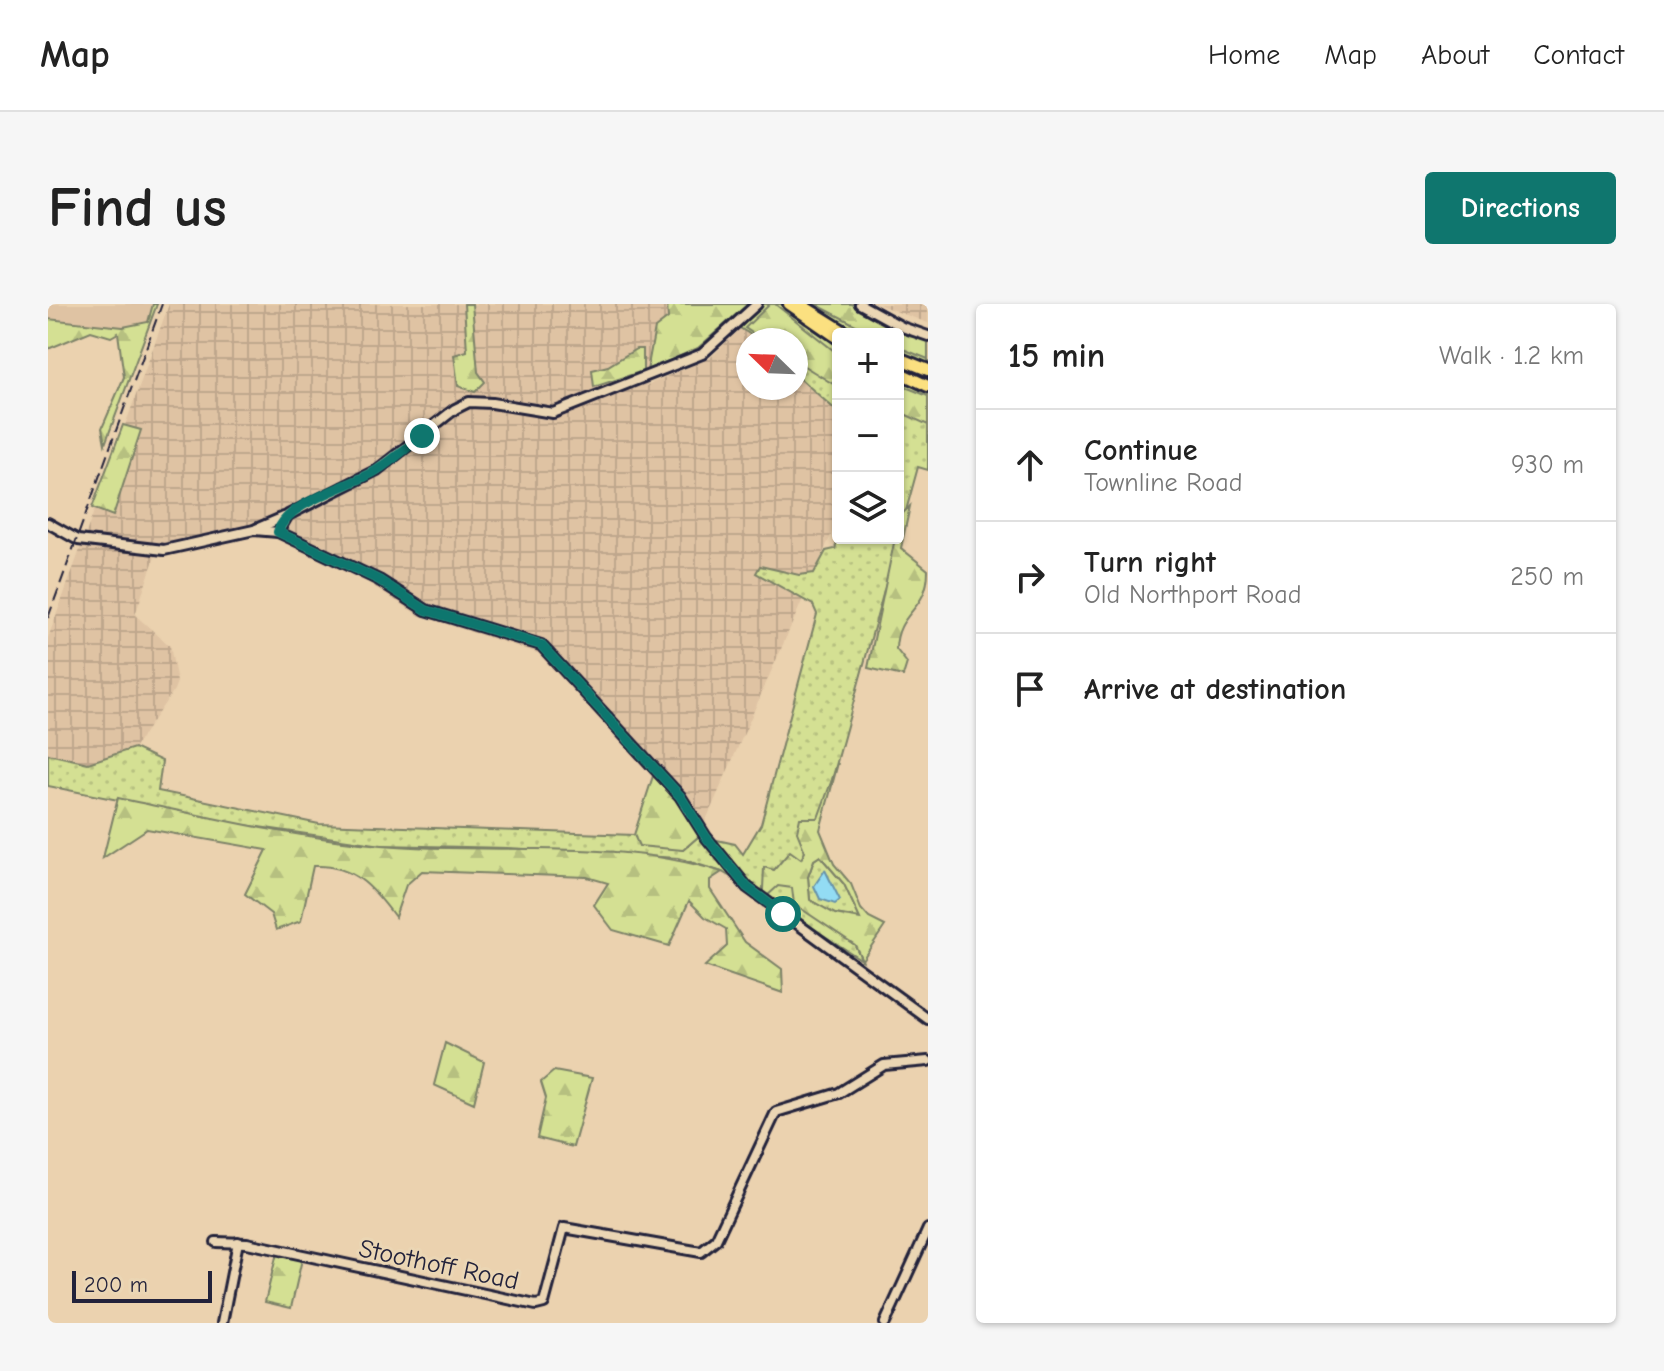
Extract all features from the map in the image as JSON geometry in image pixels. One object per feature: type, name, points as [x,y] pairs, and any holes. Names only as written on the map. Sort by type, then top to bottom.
[{"type":"highway","points":[[789,304],[832,334]]},
{"type":"highway","points":[[800,304],[838,328]]},
{"type":"highway","points":[[904,360],[928,370]]},
{"type":"highway","points":[[904,375],[928,386]]},
{"type":"main road","points":[[48,523],[78,540],[164,550],[254,530],[377,470],[455,409],[469,402],[553,413],[702,354],[757,304]]},
{"type":"main road","points":[[860,304],[902,327],[928,336]]},
{"type":"main road","points":[[278,532],[288,515]]},
{"type":"main road","points":[[254,530],[278,532],[379,580],[426,610],[541,645],[680,796],[706,837],[747,887],[928,1019]]},
{"type":"main road","name":"Stoothoff Road","points":[[216,1242],[238,1242],[536,1305],[544,1303],[564,1228],[701,1252],[716,1240],[776,1112],[839,1093],[884,1065],[928,1061]]},
{"type":"main road","points":[[885,1323],[928,1229]]},
{"type":"main road","points":[[222,1323],[238,1242]]},
{"type":"shaded area","points":[[48,304],[153,304],[148,322],[123,327],[48,319]]},
{"type":"shaded area","points":[[169,304],[667,304],[668,318],[655,328],[647,385],[710,358],[736,333],[736,400],[808,400],[808,361],[832,375],[832,533],[699,836],[677,800],[538,653],[418,615],[366,581],[271,534],[156,554],[135,615],[170,646],[177,682],[134,748],[88,763],[48,754],[48,638]]},
{"type":"shaded area","points":[[879,304],[928,304],[928,323],[882,306]]},
{"type":"green space","points":[[153,304],[157,304],[105,444],[102,428],[124,377],[118,333],[111,337],[91,331],[48,349],[48,319],[123,327],[148,322]]},
{"type":"green space","points":[[464,304],[472,304],[478,372],[485,382],[475,392],[458,386],[454,355],[467,351]]},
{"type":"green space","points":[[667,304],[748,304],[698,348],[647,371],[655,328],[668,318]]},
{"type":"green space","points":[[748,304],[752,304],[690,357],[648,374],[647,371],[698,348]]},
{"type":"green space","points":[[761,304],[782,304],[832,339],[832,407],[808,386],[808,328],[740,328]]},
{"type":"green space","points":[[770,304],[775,304],[805,328],[745,328]]},
{"type":"green space","points":[[804,304],[854,304],[897,328],[845,328]]},
{"type":"green space","points":[[815,304],[852,304],[896,328],[861,328]]},
{"type":"green space","points":[[808,330],[832,349],[832,383],[808,368]]},
{"type":"green space","points":[[904,330],[928,338],[928,367],[904,357]]},
{"type":"green space","points":[[904,332],[928,340],[928,359],[904,349]]},
{"type":"green space","points":[[636,349],[643,349],[643,371],[594,387],[592,370],[608,366]]},
{"type":"green space","points":[[904,378],[928,390],[928,470],[918,467],[904,518]]},
{"type":"green space","points":[[904,386],[928,396],[928,425],[904,414]]},
{"type":"green space","points":[[123,425],[141,430],[113,516],[92,508]]},
{"type":"green space","points":[[910,506],[904,534],[904,512]]},
{"type":"green space","points":[[836,544],[897,544],[798,904],[855,945],[862,960],[722,872],[678,858],[507,848],[382,845],[238,824],[48,786],[48,754],[88,763],[134,748],[162,761],[158,791],[319,824],[634,835],[638,841],[683,850],[699,836],[735,844],[743,854],[761,824],[817,614],[813,605],[756,573],[760,566],[799,575],[814,573],[826,551],[835,549]]},
{"type":"green space","points":[[894,544],[902,544],[901,548],[928,570],[923,595],[901,626],[898,636],[896,649],[907,663],[903,676],[868,668]]},
{"type":"green space","points":[[838,763],[820,830],[834,864],[851,884],[861,909],[869,918],[885,926],[862,960],[855,945],[794,904],[792,888],[778,886],[767,896],[757,892],[763,889],[764,867],[774,870],[790,851],[801,859],[805,852],[797,832],[800,818],[818,818]],"holes":[[[820,856],[844,884],[860,919],[835,914],[810,900],[808,877],[814,860]]]},
{"type":"green space","points":[[653,776],[670,790],[699,836],[683,850],[639,846],[634,835]]},
{"type":"green space","points":[[118,798],[250,826],[349,842],[425,848],[554,849],[638,854],[722,872],[710,880],[710,889],[745,942],[782,969],[783,993],[705,966],[727,946],[726,929],[705,917],[689,901],[669,946],[613,930],[594,905],[608,883],[587,877],[422,871],[406,885],[395,917],[370,887],[351,873],[327,866],[313,866],[301,921],[276,930],[271,914],[245,894],[267,850],[147,829],[103,858]]},
{"type":"green space","points":[[820,856],[844,884],[860,918],[835,914],[810,900],[808,877],[814,860]]},
{"type":"green space","points":[[445,1043],[484,1062],[474,1103],[434,1085]]},
{"type":"green space","points":[[554,1071],[592,1078],[573,1147],[537,1138],[546,1098],[541,1082]]},
{"type":"green space","points":[[277,1253],[302,1259],[291,1308],[265,1302]]},
{"type":"water","points":[[825,870],[840,900],[835,904],[820,899],[814,886]]},
{"type":"railway","points":[[48,618],[162,304]]},
{"type":"route","points":[[422,436],[377,470],[298,509],[285,519],[278,532],[297,538],[379,580],[426,610],[541,645],[594,699],[680,796],[706,837],[747,887],[783,914]]}]
